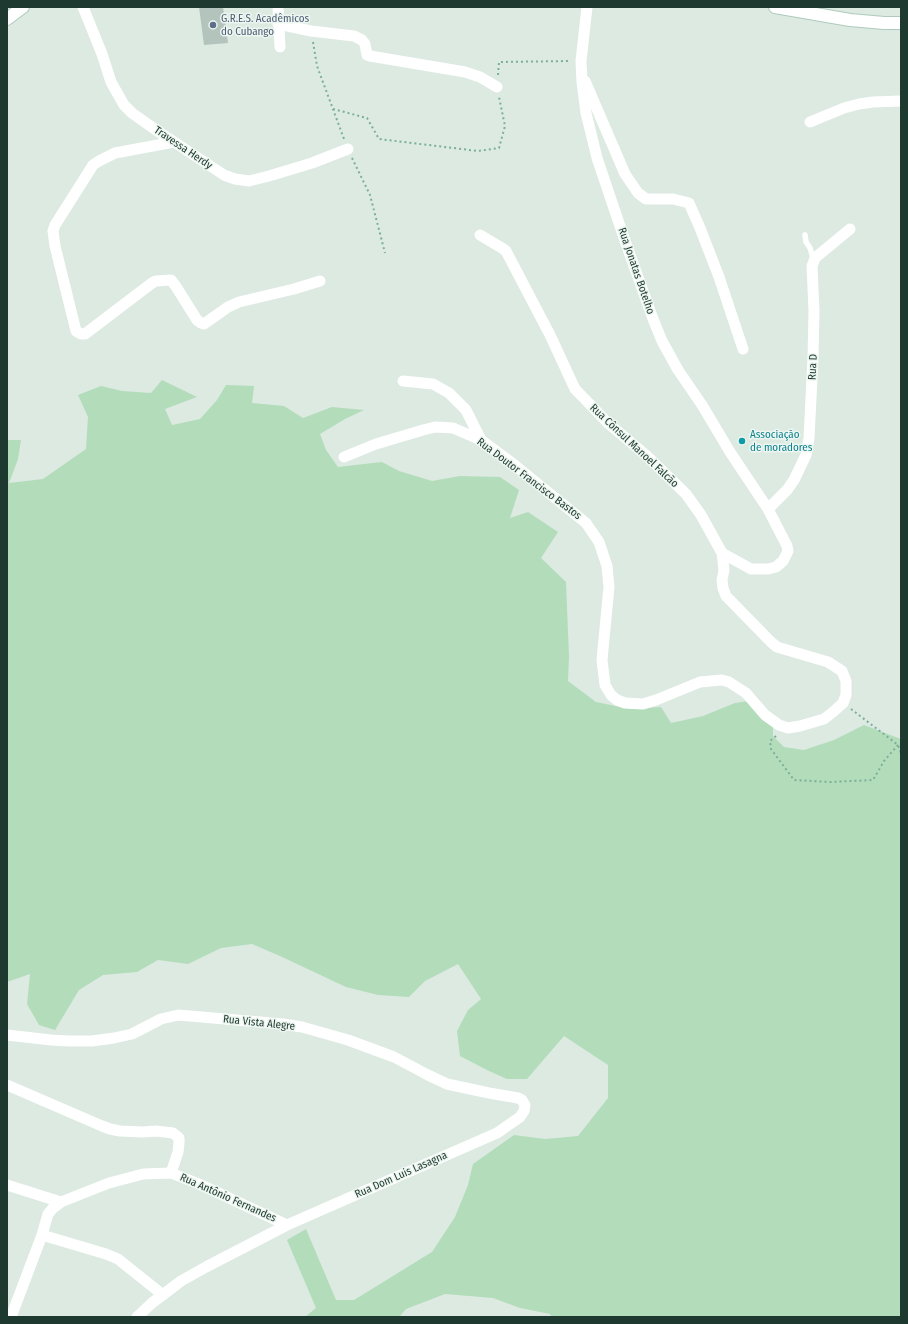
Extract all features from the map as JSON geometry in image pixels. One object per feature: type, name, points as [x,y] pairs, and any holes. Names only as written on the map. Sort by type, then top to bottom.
[{"type":"main road","points":[[7,19],[23,7]]},
{"type":"main road","points":[[775,7],[850,20],[901,23]]},
{"type":"street","name":"Travessa Herdy","points":[[83,7],[102,54],[111,82],[121,100],[132,113],[224,175],[235,179],[249,181],[269,176],[348,149]]},
{"type":"street","points":[[278,7],[280,47]]},
{"type":"street","name":"Rua Jonatas Botelho","points":[[587,7],[581,66],[586,113],[597,158],[656,328],[678,370],[768,509]]},
{"type":"street","points":[[278,24],[311,31],[354,36],[362,40],[365,44],[367,55],[465,72],[480,76],[497,87]]},
{"type":"street","points":[[581,66],[625,174],[638,193],[646,199],[673,199],[689,203],[719,277],[743,349]]},
{"type":"street","points":[[810,122],[858,104],[901,101]]},
{"type":"street","points":[[174,142],[115,153],[93,165],[55,225],[53,231],[55,246],[76,331],[84,334],[156,281],[171,280],[197,320],[204,324],[228,307],[239,302],[294,289],[320,281]]},
{"type":"street","points":[[814,261],[850,229]]},
{"type":"street","name":"Rua Cônsul Manoel Falcão","points":[[480,235],[506,251],[550,335],[576,390],[608,423],[648,457],[686,494],[722,553]]},
{"type":"street","name":"Rua D","points":[[768,509],[787,490],[794,480],[806,455],[809,438],[814,358],[812,266],[814,261]]},
{"type":"street","points":[[403,381],[434,384],[449,393],[466,410],[481,440]]},
{"type":"street","name":"Rua Doutor Francisco Bastos","points":[[344,457],[401,436],[436,427],[454,428],[481,440],[586,523],[599,542],[607,566],[609,587],[602,660],[605,685],[614,698],[625,703],[642,704],[656,700],[700,682],[722,680],[729,682],[746,693],[765,715],[778,725]]},
{"type":"street","points":[[722,553],[751,569],[768,569],[783,561],[788,552],[787,546],[768,509]]},
{"type":"street","points":[[722,553],[724,570],[722,580],[726,596],[777,647],[828,662],[842,671],[846,681],[846,695],[840,708],[824,718],[800,726],[788,728],[778,725]]},
{"type":"street","name":"Rua Vista Alegre","points":[[7,1035],[69,1041],[92,1041],[132,1034],[161,1019],[178,1015],[302,1027],[348,1040],[394,1057],[447,1084],[518,1098],[522,1100],[525,1105],[524,1111],[520,1117],[513,1122]]},
{"type":"street","points":[[7,1086],[106,1128],[120,1131],[156,1131],[173,1134],[179,1138],[179,1142],[178,1152],[171,1173]]},
{"type":"street","name":"Rua Dom Luis Lasagna","points":[[287,1224],[497,1133],[513,1122]]},
{"type":"street","name":"Rua Antônio Fernandes","points":[[12,1317],[42,1235],[48,1214],[61,1202],[109,1183],[143,1174],[171,1173],[287,1224]]},
{"type":"street","points":[[7,1185],[61,1202]]},
{"type":"street","points":[[136,1317],[181,1282],[287,1224]]},
{"type":"street","points":[[42,1235],[118,1259],[163,1295]]},
{"type":"lane","points":[[805,234],[806,242],[810,248],[814,261]]},
{"type":"path","points":[[333,109],[367,118],[379,140],[478,151],[499,148],[505,126],[497,87],[499,62],[581,66]]},
{"type":"path","points":[[843,703],[898,745],[901,753]]},
{"type":"path","points":[[778,725],[779,733],[770,740],[772,749],[794,780],[830,782],[873,780],[884,761],[898,745]]},
{"type":"green space","points":[[162,380],[197,397],[165,409],[172,425],[200,419],[217,400],[226,385],[254,386],[252,403],[284,406],[303,418],[332,407],[364,410],[320,434],[326,450],[338,467],[382,462],[399,471],[432,481],[460,476],[500,477],[519,490],[510,518],[528,512],[558,532],[541,558],[566,582],[569,657],[568,681],[596,702],[630,709],[661,707],[671,723],[703,716],[735,703],[749,701],[773,723],[773,736],[784,747],[804,750],[834,740],[864,725],[901,739],[901,1317],[552,1317],[550,1314],[520,1308],[493,1298],[445,1294],[406,1309],[399,1317],[305,1317],[316,1308],[287,1240],[306,1229],[336,1300],[354,1300],[432,1252],[455,1217],[468,1185],[473,1164],[514,1135],[545,1139],[578,1136],[608,1098],[608,1065],[564,1036],[527,1079],[507,1079],[460,1056],[457,1031],[468,1010],[481,999],[458,964],[425,981],[409,997],[378,995],[346,987],[252,944],[221,948],[188,964],[158,960],[137,972],[103,975],[79,990],[55,1030],[39,1025],[27,1004],[30,974],[7,982],[7,440],[21,440],[18,459],[9,483],[43,479],[86,449],[88,417],[78,395],[101,386],[122,391],[151,393]]},
{"type":"building","name":"G.R.E.S. Acadêmicos do Cubango","points":[[199,7],[223,7],[228,43],[204,45]]},
{"type":"place","name":"G.R.E.S. Acadêmicos do Cubango","points":[[213,25]]},
{"type":"place","name":"Associação de moradores","points":[[742,441]]}]
